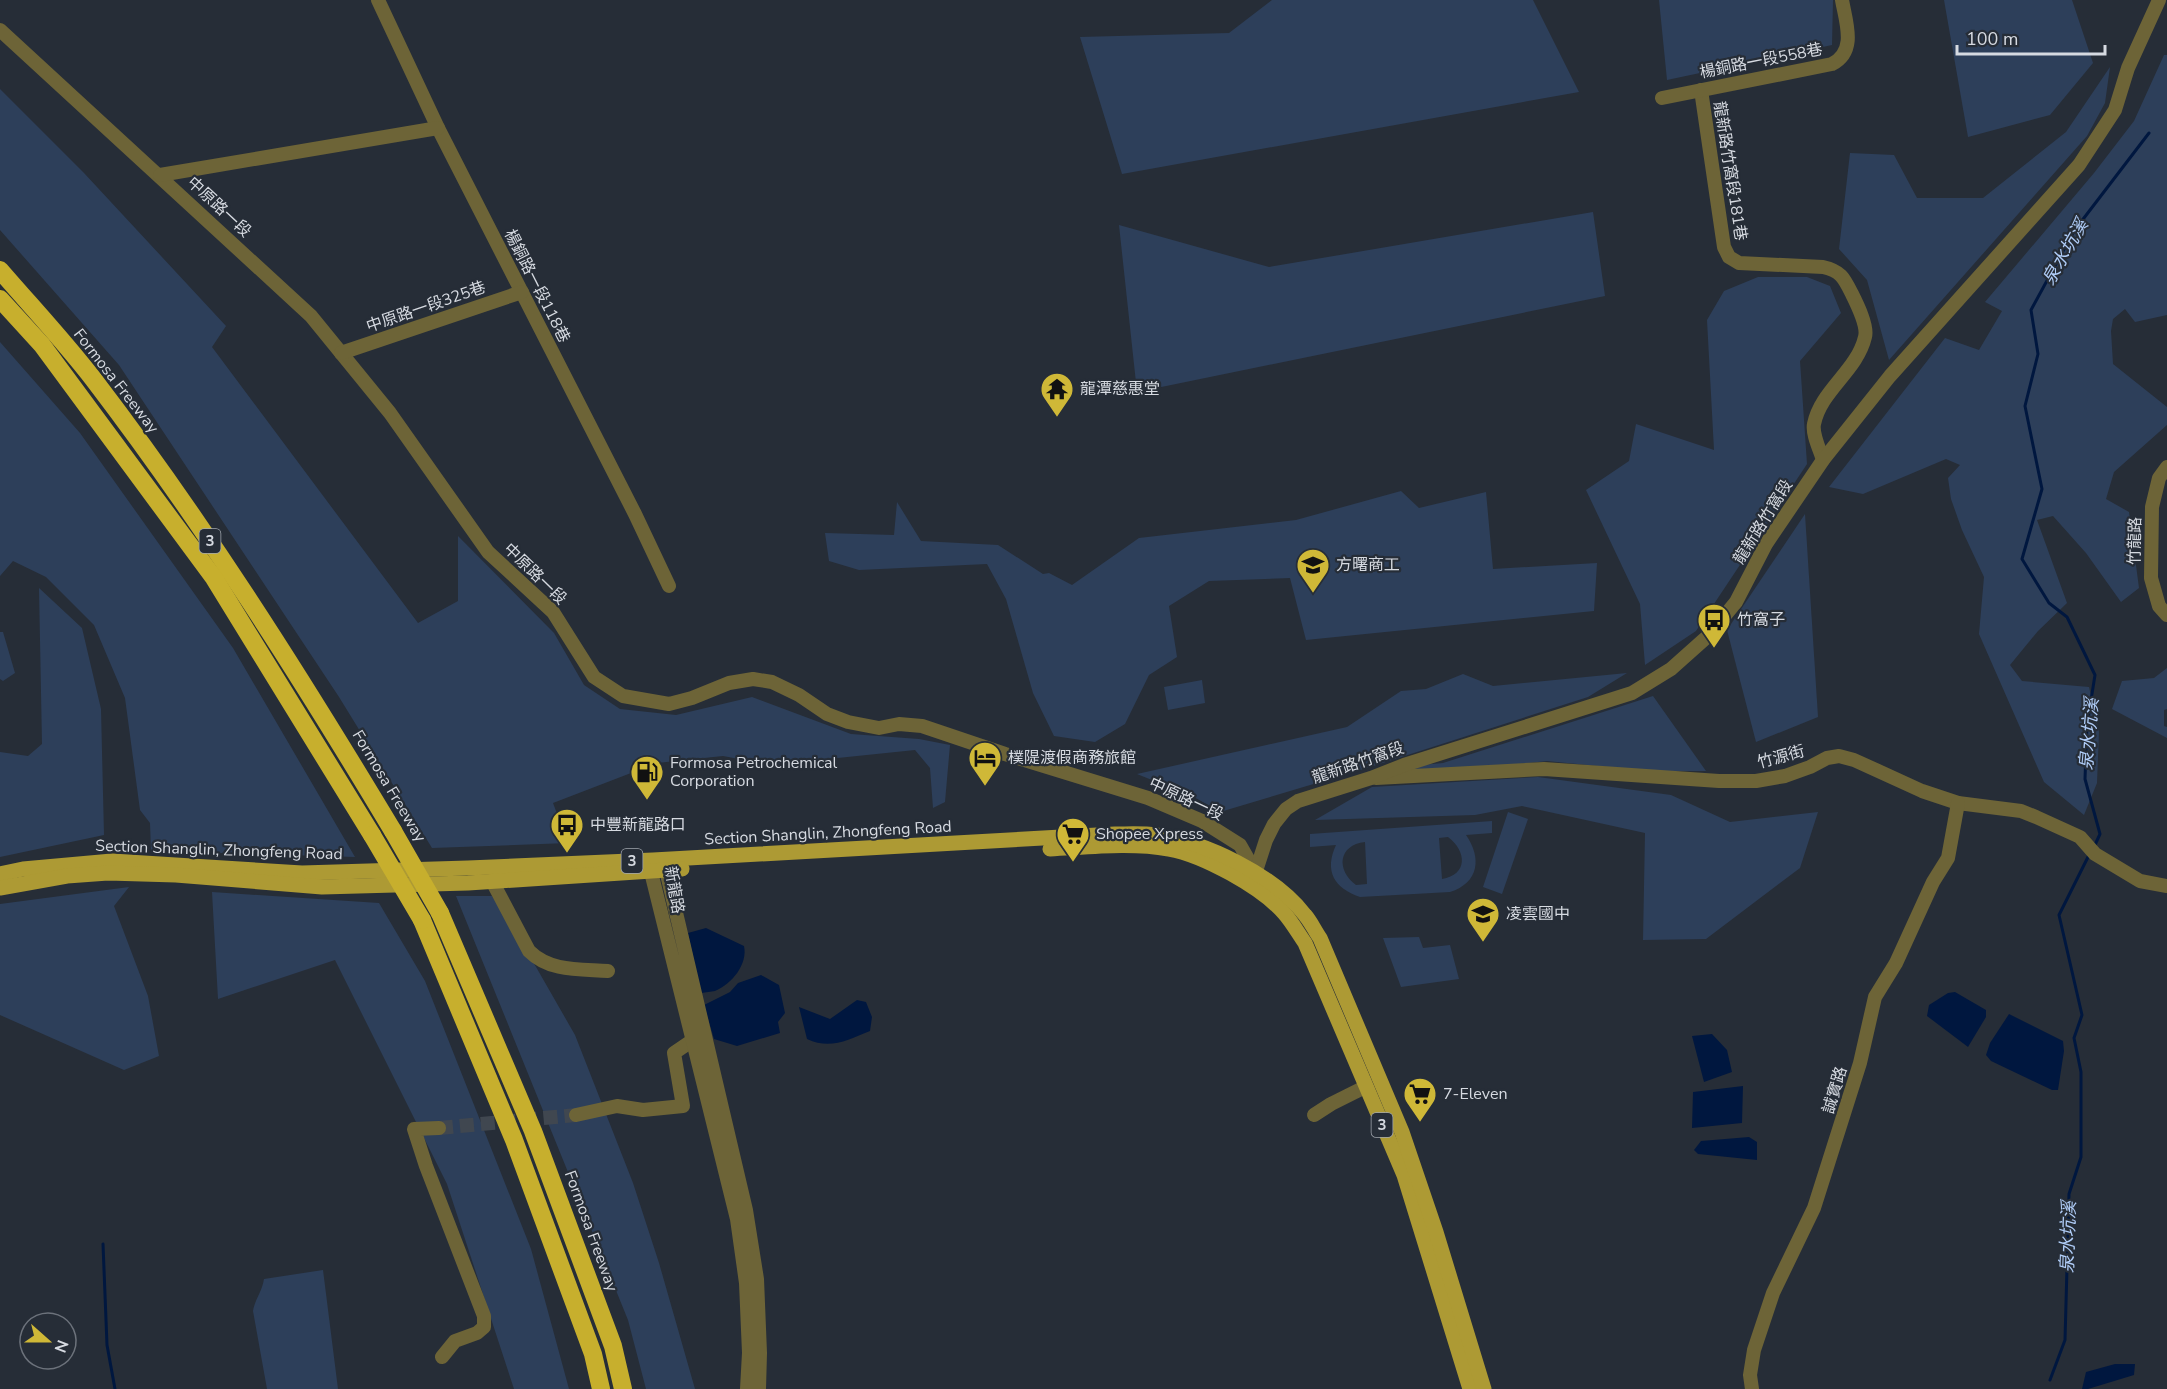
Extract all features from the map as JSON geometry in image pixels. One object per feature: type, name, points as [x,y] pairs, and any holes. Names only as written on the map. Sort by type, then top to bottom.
[{"type":"highway","name":"Formosa Freeway","points":[[0,270],[93,379],[208,538],[305,685],[440,913],[533,1131],[613,1346],[623,1389]]},
{"type":"highway","name":"3","points":[[0,299],[42,345],[214,578],[422,920],[514,1140],[593,1354],[601,1389]]},
{"type":"main road","name":"Section Shanglin, Zhongfeng Road","points":[[0,888],[67,876],[108,873],[176,875],[322,887],[492,881],[1115,834],[1145,835],[1182,841],[1219,855],[1253,879]]},
{"type":"main road","name":"Section Shanglin, Zhongfeng Road","points":[[0,874],[23,869],[112,861],[302,873],[656,868]]},
{"type":"main road","name":"3","points":[[1253,879],[1284,913],[1305,943],[1404,1175],[1470,1389]]},
{"type":"main road","name":"3","points":[[1253,879],[1280,890],[1305,915],[1324,948],[1402,1132],[1437,1232],[1484,1389]]},
{"type":"street","name":"楊銅路一段118巷","points":[[378,0],[438,128],[669,585]]},
{"type":"street","name":"楊銅路一段558巷","points":[[1662,98],[1832,64],[1842,59],[1846,53],[1848,39],[1842,0]]},
{"type":"street","name":"龍新路竹窩段","points":[[1253,879],[1274,824],[1286,809],[1298,801],[1632,693],[1671,669],[1708,636],[1736,602],[1766,544],[1823,460],[1890,376],[2079,165],[2115,110],[2128,68],[2159,0]]},
{"type":"street","name":"中原路一段","points":[[0,30],[311,316],[390,413],[488,552],[553,612],[594,677],[623,696],[669,704],[692,698],[729,683],[753,679],[772,682],[799,694],[827,714],[848,722],[879,728],[899,724],[922,726],[1148,798],[1202,821],[1240,845],[1253,879]]},
{"type":"street","name":"龍新路竹窩段181巷","points":[[1701,90],[1724,247],[1729,257],[1739,263],[1823,267],[1836,270],[1845,280],[1860,309],[1866,335],[1855,360],[1819,407],[1813,427],[1823,460]]},
{"type":"street","points":[[160,175],[438,128]]},
{"type":"street","name":"中原路一段325巷","points":[[341,353],[522,292]]},
{"type":"street","name":"竹龍路","points":[[2167,466],[2159,478],[2152,507],[2151,578],[2159,606],[2167,615]]},
{"type":"street","name":"竹源街","points":[[1371,778],[1397,779],[1544,769],[1719,781],[1756,781],[1785,776],[1827,758],[1839,756],[1854,760],[1922,791],[1958,803],[2021,811],[2080,837],[2091,849],[2140,881],[2167,886]]},
{"type":"street","name":"誠實路","points":[[1752,1389],[1750,1375],[1754,1350],[1773,1293],[1817,1198],[1860,1063],[1875,997],[1896,963],[1933,882],[1948,858],[1958,803]]},
{"type":"street","name":"新龍路","points":[[656,868],[693,1040],[737,1218],[746,1283],[749,1353],[747,1389]]},
{"type":"street","name":"新龍路","points":[[656,868],[746,1210],[757,1279],[759,1389]]},
{"type":"street","points":[[492,881],[529,951],[538,960],[555,967],[608,971]]},
{"type":"street","points":[[576,1115],[617,1106],[643,1110],[683,1106],[674,1053],[693,1040]]},
{"type":"street","points":[[1314,1115],[1330,1104],[1365,1087]]},
{"type":"street","points":[[439,1128],[414,1129],[484,1316],[483,1327],[477,1333],[455,1341],[442,1357]]},
{"type":"shaded area","points":[[1272,0],[1533,0],[1579,92],[1122,174],[1080,37],[1229,33]]},
{"type":"shaded area","points":[[1659,0],[1833,0],[1832,45],[1667,80]]},
{"type":"shaded area","points":[[1944,0],[2072,0],[2093,63],[2050,115],[1968,137]]},
{"type":"shaded area","points":[[2164,55],[2167,55],[2167,315],[2135,322],[2125,309],[2113,319],[2111,331],[2113,364],[2167,407],[2167,425],[2114,472],[2106,499],[2129,512],[2139,588],[2121,602],[2086,553],[2053,516],[2037,520],[2067,603],[2038,631],[2010,665],[2022,681],[2089,687],[2099,732],[2097,783],[2084,815],[2044,782],[1979,634],[1984,577],[1962,530],[1951,499],[1948,478],[1960,465],[1946,459],[1863,494],[1829,487],[1945,338],[1979,350],[2002,311],[1985,302],[2094,173],[2134,121]]},
{"type":"shaded area","points":[[2110,67],[2105,103],[2087,136],[1889,360],[1867,280],[1839,249],[1850,153],[1894,155],[1917,198],[1983,198],[2066,132]]},
{"type":"shaded area","points":[[0,89],[84,173],[226,326],[212,347],[418,623],[458,601],[458,536],[554,633],[584,685],[620,709],[676,715],[752,697],[851,734],[919,739],[950,745],[945,802],[933,808],[930,768],[915,750],[770,765],[723,756],[657,763],[553,803],[568,843],[432,848],[339,697],[119,365],[0,230]]},
{"type":"shaded area","points":[[1593,212],[1605,296],[1137,392],[1119,225],[1269,267]]},
{"type":"shaded area","points":[[1758,277],[1807,277],[1830,286],[1841,313],[1800,361],[1807,464],[1696,631],[1645,665],[1640,604],[1586,490],[1629,461],[1636,424],[1714,450],[1707,320],[1724,291]]},
{"type":"shaded area","points":[[0,342],[80,433],[233,648],[355,857],[151,851],[150,823],[140,810],[125,698],[94,625],[46,577],[13,561],[0,576]]},
{"type":"shaded area","points":[[1401,491],[1419,508],[1486,492],[1493,569],[1597,563],[1594,611],[1306,640],[1290,578],[1209,581],[1169,606],[1177,657],[1149,675],[1125,724],[1095,742],[1054,736],[1033,693],[1006,599],[987,564],[859,570],[829,561],[825,533],[894,535],[897,502],[921,541],[998,545],[1043,574],[1049,573],[1072,585],[1139,538],[1296,520]]},
{"type":"shaded area","points":[[1805,514],[1818,717],[1756,742],[1727,630]]},
{"type":"shaded area","points":[[39,588],[82,628],[101,709],[104,835],[0,857],[0,752],[28,756],[42,744]]},
{"type":"shaded area","points":[[0,632],[3,632],[15,673],[3,681],[0,679]]},
{"type":"shaded area","points":[[2167,668],[2167,709],[2164,710],[2164,726],[2167,727],[2167,738],[2112,709],[2122,681],[2154,678]]},
{"type":"shaded area","points":[[1627,673],[1588,697],[1367,768],[1220,812],[1194,797],[1137,774],[1347,727],[1401,691],[1426,689],[1463,674],[1493,686]]},
{"type":"shaded area","points":[[1202,680],[1205,703],[1168,710],[1164,687]]},
{"type":"shaded area","points":[[1653,696],[1706,771],[1648,771],[1547,761],[1410,776],[1410,766],[1443,763]]},
{"type":"shaded area","points":[[1538,777],[1671,795],[1730,822],[1818,812],[1800,868],[1706,939],[1643,940],[1645,833],[1522,806],[1475,815],[1315,820],[1372,787]]},
{"type":"shaded area","points":[[1508,812],[1528,819],[1502,894],[1483,887]]},
{"type":"shaded area","points":[[1492,821],[1492,833],[1466,835],[1474,852],[1475,869],[1467,883],[1450,892],[1360,897],[1344,889],[1331,871],[1336,845],[1310,847],[1310,834]],"holes":[[[1448,837],[1459,849],[1462,862],[1457,873],[1442,879],[1439,838]],[[1365,842],[1367,884],[1356,885],[1345,872],[1343,859],[1349,848]]]},
{"type":"shaded area","points":[[129,887],[114,906],[148,996],[159,1056],[124,1070],[0,1015],[0,904]]},
{"type":"shaded area","points":[[212,892],[379,903],[425,981],[531,1249],[569,1389],[514,1389],[447,1184],[335,960],[218,999]]},
{"type":"shaded area","points":[[456,896],[492,896],[520,939],[575,1035],[633,1183],[659,1263],[695,1389],[646,1389],[628,1320]]},
{"type":"shaded area","points":[[706,928],[744,946],[745,953],[737,973],[727,984],[715,991],[701,993],[688,933]]},
{"type":"shaded area","points":[[1419,937],[1423,948],[1450,945],[1459,979],[1401,987],[1383,938]]},
{"type":"shaded area","points":[[761,975],[779,985],[785,1013],[778,1022],[780,1033],[737,1046],[714,1039],[704,1005],[730,992],[738,983]]},
{"type":"shaded area","points":[[1955,992],[1986,1010],[1986,1017],[1968,1047],[1927,1016],[1929,1005],[1948,993]]},
{"type":"shaded area","points":[[857,1000],[866,1002],[872,1017],[870,1031],[839,1043],[823,1044],[807,1039],[799,1007],[830,1019]]},
{"type":"shaded area","points":[[2009,1014],[2063,1041],[2064,1051],[2058,1090],[2052,1090],[1991,1061],[1986,1055],[1990,1043]]},
{"type":"shaded area","points":[[1712,1034],[1727,1050],[1732,1072],[1704,1082],[1692,1036]]},
{"type":"shaded area","points":[[1743,1086],[1742,1123],[1692,1128],[1693,1092]]},
{"type":"shaded area","points":[[1749,1137],[1757,1142],[1757,1160],[1698,1154],[1694,1150],[1701,1141]]},
{"type":"shaded area","points":[[323,1270],[338,1389],[267,1389],[253,1311],[264,1279]]},
{"type":"shaded area","points":[[2115,1364],[2135,1364],[2134,1375],[2082,1389],[2086,1372]]},
{"type":"waterway","name":"泉水坑溪","points":[[2094,847],[2100,834],[2085,779],[2087,725],[2095,675],[2067,617],[2049,603],[2022,559],[2042,489],[2025,406],[2038,354],[2031,310],[2074,231],[2149,133]]},
{"type":"waterway","name":"泉水坑溪","points":[[2050,1380],[2065,1340],[2069,1194],[2081,1157],[2081,1072],[2074,1038],[2082,1015],[2059,915],[2089,855]]},
{"type":"waterway","points":[[103,1244],[107,1345],[115,1389]]},
{"type":"tunnel","points":[[439,1128],[576,1115]]},
{"type":"place","name":"龍潭慈惠堂","points":[[1057,418]]},
{"type":"place","name":"方曙商工","points":[[1313,594]]},
{"type":"place","name":"竹窩子","points":[[1714,649]]},
{"type":"place","name":"樸隄渡假商務旅館","points":[[985,787]]},
{"type":"place","name":"Formosa Petrochemical Corporation","points":[[647,801]]},
{"type":"place","name":"中豐新龍路口","points":[[567,854]]},
{"type":"place","name":"Shopee Xpress","points":[[1073,863]]},
{"type":"place","name":"凌雲國中","points":[[1483,943]]},
{"type":"place","name":"7-Eleven","points":[[1420,1123]]}]
